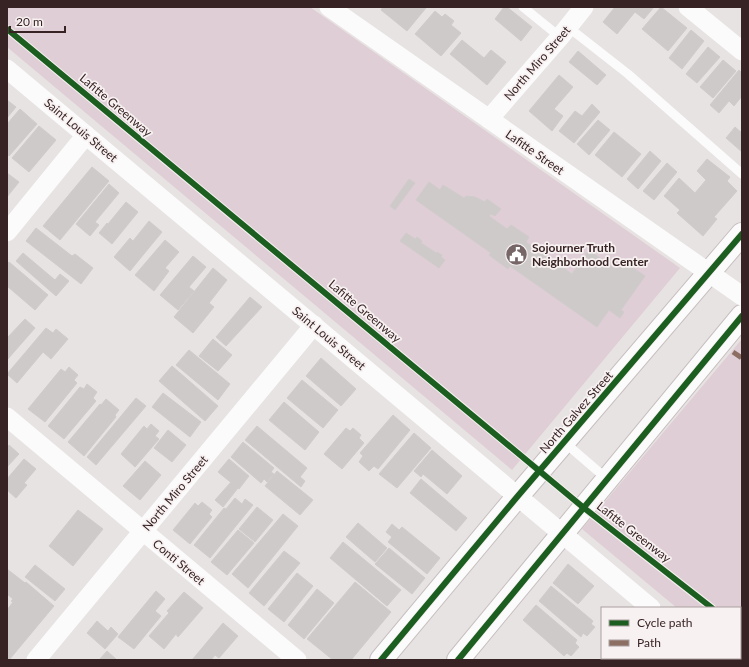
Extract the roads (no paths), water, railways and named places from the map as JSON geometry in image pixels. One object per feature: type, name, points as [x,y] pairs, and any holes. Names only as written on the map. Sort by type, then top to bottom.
[{"type":"street","name":"Lafitte Street","points":[[329,7],[742,296]]},
{"type":"street","name":"North Miro Street","points":[[489,119],[584,7]]},
{"type":"street","points":[[688,7],[742,51]]},
{"type":"street","name":"Saint Louis Street","points":[[7,69],[650,607]]},
{"type":"street","points":[[7,232],[86,135]]},
{"type":"street","name":"North Galvez Street","points":[[381,660],[517,497],[742,234]]},
{"type":"street","points":[[458,660],[742,316]]},
{"type":"street","name":"North Miro Street","points":[[36,660],[314,325]]},
{"type":"street","name":"Conti Street","points":[[7,417],[297,660]]},
{"type":"lane","points":[[523,7],[628,74],[742,174]]},
{"type":"lane","points":[[564,442],[608,479]]},
{"type":"place","name":"Sojourner Truth Neighborhood Center","points":[[516,254]]}]
